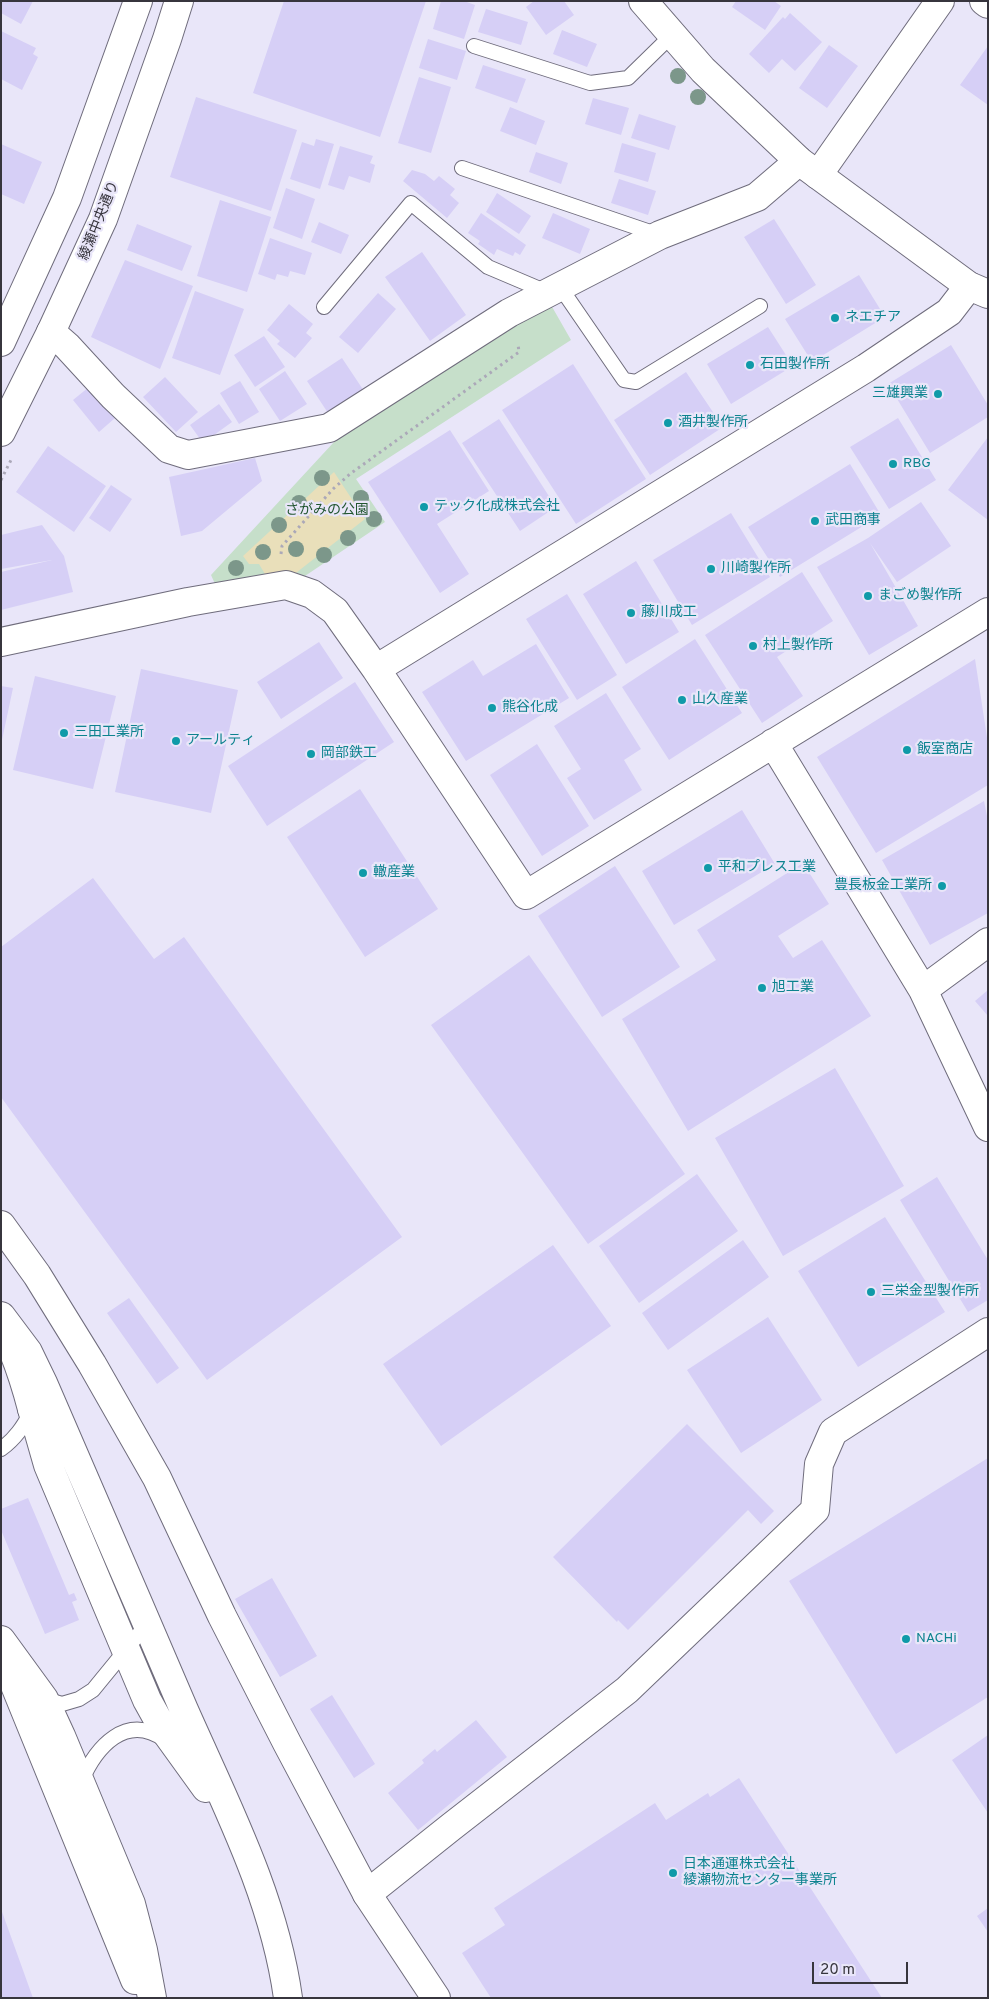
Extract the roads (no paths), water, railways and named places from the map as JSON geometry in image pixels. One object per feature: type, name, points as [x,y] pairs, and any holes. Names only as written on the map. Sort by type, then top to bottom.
[{"type":"main road","points":[[1,342],[67,198],[138,1]]},
{"type":"main road","name":"綾瀬中央通り","points":[[1,432],[103,219],[179,1]]},
{"type":"main road","points":[[376,668],[866,368],[978,290],[808,168],[704,70],[644,1]]},
{"type":"main road","points":[[50,332],[68,346],[113,396],[169,449],[188,455],[329,428],[509,313],[660,235],[758,197],[808,168],[940,1]]},
{"type":"main road","points":[[984,1],[988,4]]},
{"type":"main road","points":[[1,642],[188,602],[286,585],[312,594],[335,610],[376,668],[526,895],[987,612],[988,618]]},
{"type":"main road","points":[[773,743],[923,990],[988,1127]]},
{"type":"main road","points":[[923,990],[988,942]]},
{"type":"main road","points":[[1,1226],[37,1276],[92,1364],[156,1478],[222,1616],[367,1894],[436,1998]]},
{"type":"main road","points":[[1,1316],[28,1352],[43,1383],[237,1830],[271,1921],[284,1968],[288,1998]]},
{"type":"main road","points":[[1,1327],[16,1356],[26,1383],[48,1465],[147,1700],[162,1727],[237,1830]]},
{"type":"main road","points":[[367,1894],[627,1690],[815,1510],[819,1464],[833,1432],[988,1332]]},
{"type":"main road","points":[[1,1640],[44,1699],[61,1736],[131,1904],[144,1950],[152,1998]]},
{"type":"main road","points":[[1,1652],[132,1970],[141,1998]]},
{"type":"lane","points":[[474,46],[590,83],[628,78],[672,35]]},
{"type":"lane","points":[[462,168],[660,235]]},
{"type":"lane","points":[[324,308],[411,203],[488,267],[555,289],[567,297],[624,380],[636,382],[760,306]]},
{"type":"lane","points":[[1,1449],[24,1426],[32,1409]]},
{"type":"lane","points":[[44,1699],[62,1704],[79,1699],[93,1690],[147,1624]]},
{"type":"lane","points":[[65,1808],[97,1753],[118,1734],[130,1731],[146,1731],[162,1738],[179,1751]]},
{"type":"place","name":"ネエチア","points":[[835,318]]},
{"type":"place","name":"石田製作所","points":[[750,365]]},
{"type":"place","name":"三雄興業","points":[[938,394]]},
{"type":"place","name":"酒井製作所","points":[[668,423]]},
{"type":"place","name":"RBG","points":[[893,464]]},
{"type":"place","name":"テック化成株式会社","points":[[424,507]]},
{"type":"place","name":"武田商事","points":[[815,521]]},
{"type":"place","name":"川崎製作所","points":[[711,569]]},
{"type":"place","name":"まごめ製作所","points":[[868,596]]},
{"type":"place","name":"藤川成工","points":[[631,613]]},
{"type":"place","name":"村上製作所","points":[[753,646]]},
{"type":"place","name":"山久産業","points":[[682,700]]},
{"type":"place","name":"熊谷化成","points":[[492,708]]},
{"type":"place","name":"三田工業所","points":[[64,733]]},
{"type":"place","name":"アールティ","points":[[176,741]]},
{"type":"place","name":"飯室商店","points":[[907,750]]},
{"type":"place","name":"岡部鉄工","points":[[311,754]]},
{"type":"place","name":"平和プレス工業","points":[[708,868]]},
{"type":"place","name":"轍産業","points":[[363,873]]},
{"type":"place","name":"豊長板金工業所","points":[[942,886]]},
{"type":"place","name":"旭工業","points":[[762,988]]},
{"type":"place","name":"三栄金型製作所","points":[[871,1292]]},
{"type":"place","name":"NACHi","points":[[906,1639]]},
{"type":"place","name":"日本通運株式会社 綾瀬物流センター事業所","points":[[673,1873]]},
{"type":"park label","name":"さがみの公園","points":[[327,511]]}]
